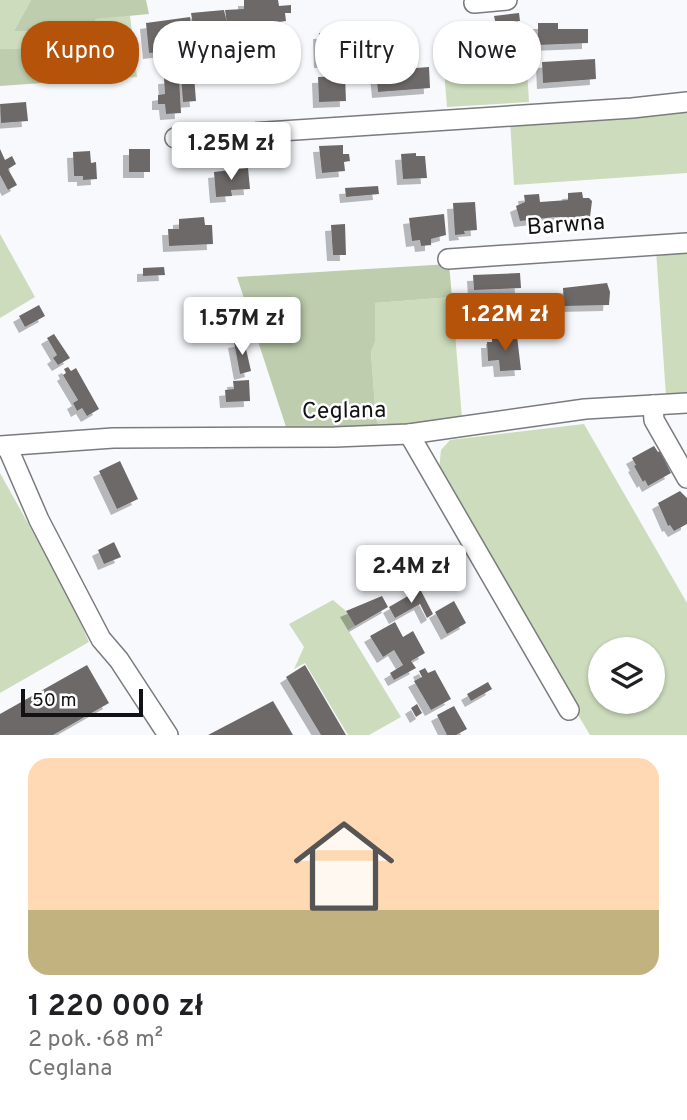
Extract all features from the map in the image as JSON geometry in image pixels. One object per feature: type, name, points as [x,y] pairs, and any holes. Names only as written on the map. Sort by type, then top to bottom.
[{"type":"street","points":[[474,3],[508,0]]},
{"type":"street","points":[[175,138],[632,108],[687,102]]},
{"type":"street","name":"Barwna","points":[[448,259],[687,243]]},
{"type":"street","name":"Ceglana","points":[[3,446],[113,438],[409,434],[585,409],[687,403]]},
{"type":"street","points":[[653,405],[654,419],[687,478]]},
{"type":"street","points":[[409,434],[569,710]]},
{"type":"street","points":[[3,446],[38,520],[101,639],[119,660],[168,735]]},
{"type":"green space","points":[[0,0],[31,0],[14,31],[21,31],[21,48],[0,49]]},
{"type":"green space","points":[[31,0],[146,0],[149,14],[95,21],[21,21],[21,31],[14,31]]},
{"type":"green space","points":[[130,15],[131,21],[95,21]]},
{"type":"green space","points":[[21,48],[21,84],[28,84],[0,86],[0,49]]},
{"type":"green space","points":[[445,84],[528,84],[529,102],[447,107]]},
{"type":"green space","points":[[687,108],[687,173],[514,185],[510,120]]},
{"type":"green space","points":[[0,234],[35,297],[0,318]]},
{"type":"green space","points":[[687,248],[687,395],[666,396],[656,250]]},
{"type":"green space","points":[[449,264],[452,297],[375,303],[375,342],[371,352],[376,420],[382,429],[287,430],[237,277]]},
{"type":"green space","points":[[452,297],[462,418],[382,429],[376,420],[371,352],[375,342],[375,303]]},
{"type":"green space","points":[[584,424],[687,603],[687,735],[590,735],[438,480],[441,450],[450,440]]},
{"type":"green space","points":[[0,473],[68,595],[89,642],[0,693]]},
{"type":"green space","points":[[333,600],[346,611],[355,626],[348,630],[401,717],[369,735],[348,735],[305,663],[294,669],[304,647],[289,624]]},
{"type":"building","points":[[244,0],[278,0],[279,6],[291,5],[291,13],[285,13],[286,21],[227,21],[225,10],[244,9]]},
{"type":"building","points":[[224,10],[227,21],[192,21],[191,13]]},
{"type":"building","points":[[519,13],[520,21],[495,21],[494,16]]},
{"type":"building","points":[[190,17],[191,21],[161,21]]},
{"type":"building","points":[[153,22],[153,53],[149,53],[146,23]]},
{"type":"building","points":[[541,23],[558,23],[558,29],[588,29],[588,43],[541,45]]},
{"type":"building","points":[[595,59],[596,79],[543,83],[542,62]]},
{"type":"building","points":[[429,67],[430,88],[378,92],[377,84],[419,84],[419,68]]},
{"type":"building","points":[[164,84],[179,84],[181,113],[166,114],[165,104],[158,104],[158,95],[165,94]]},
{"type":"building","points":[[182,84],[195,84],[196,101],[183,102]]},
{"type":"building","points":[[318,84],[345,84],[346,101],[319,102]]},
{"type":"building","points":[[26,102],[28,121],[1,123],[0,104]]},
{"type":"building","points":[[343,145],[343,154],[349,154],[350,161],[344,162],[345,171],[322,173],[319,146]]},
{"type":"building","points":[[0,149],[5,160],[12,156],[16,164],[8,169],[17,185],[8,190],[0,175]]},
{"type":"building","points":[[129,149],[150,149],[150,172],[129,172]]},
{"type":"building","points":[[90,151],[91,163],[96,162],[97,179],[83,180],[83,176],[74,176],[73,152]]},
{"type":"building","points":[[416,153],[416,156],[425,156],[427,178],[403,179],[401,154]]},
{"type":"building","points":[[248,168],[250,189],[231,190],[232,196],[216,197],[214,172]]},
{"type":"building","points":[[378,186],[379,194],[346,197],[345,188]]},
{"type":"building","points":[[582,192],[583,198],[592,201],[590,217],[520,221],[516,206],[525,202],[524,195],[539,194],[540,202],[568,200],[568,193]]},
{"type":"building","points":[[475,202],[477,230],[455,235],[453,203]]},
{"type":"building","points":[[444,214],[446,235],[431,239],[431,245],[421,246],[420,240],[412,241],[409,218]]},
{"type":"building","points":[[204,217],[205,225],[212,225],[213,244],[169,246],[168,229],[179,229],[179,219]]},
{"type":"building","points":[[345,224],[346,255],[333,255],[331,225]]},
{"type":"building","points":[[164,267],[165,275],[143,276],[143,268]]},
{"type":"building","points":[[520,273],[521,288],[474,290],[473,275]]},
{"type":"building","points":[[607,283],[610,292],[609,305],[564,306],[563,288]]},
{"type":"building","points":[[39,305],[45,316],[25,327],[19,316]]},
{"type":"building","points":[[54,334],[70,358],[58,365],[53,358],[57,355],[47,338]]},
{"type":"building","points":[[517,336],[521,370],[500,371],[499,360],[488,361],[487,342],[492,342],[492,338]]},
{"type":"building","points":[[244,340],[251,371],[240,374],[234,342]]},
{"type":"building","points":[[68,367],[71,371],[76,368],[99,409],[87,416],[82,408],[77,411],[73,403],[78,400],[63,375],[66,373],[64,369]]},
{"type":"building","points":[[249,380],[250,401],[226,402],[225,390],[234,389],[233,381]]},
{"type":"building","points":[[654,446],[660,451],[671,473],[648,486],[645,480],[643,482],[632,458]]},
{"type":"building","points":[[120,461],[138,499],[117,509],[99,471]]},
{"type":"building","points":[[680,491],[687,498],[687,524],[674,531],[668,526],[658,503]]},
{"type":"building","points":[[114,542],[121,557],[104,564],[98,550]]},
{"type":"building","points":[[420,589],[433,614],[427,618],[420,604],[395,618],[389,607]]},
{"type":"building","points":[[382,596],[388,607],[355,626],[346,611]]},
{"type":"building","points":[[454,601],[466,623],[447,634],[435,612]]},
{"type":"building","points":[[395,622],[403,637],[413,631],[425,653],[411,661],[416,668],[394,680],[390,673],[403,665],[394,650],[383,657],[370,636]]},
{"type":"building","points":[[87,665],[109,703],[53,735],[0,735],[0,714]]},
{"type":"building","points":[[305,665],[346,735],[321,735],[286,677]]},
{"type":"building","points":[[425,668],[428,673],[435,670],[451,699],[431,710],[414,681],[422,677],[419,671]]},
{"type":"building","points":[[488,682],[492,689],[471,701],[467,694]]},
{"type":"building","points":[[273,701],[293,735],[208,735]]},
{"type":"building","points":[[417,704],[422,713],[416,717],[411,708]]},
{"type":"building","points":[[454,706],[467,729],[456,735],[447,735],[437,715]]}]
